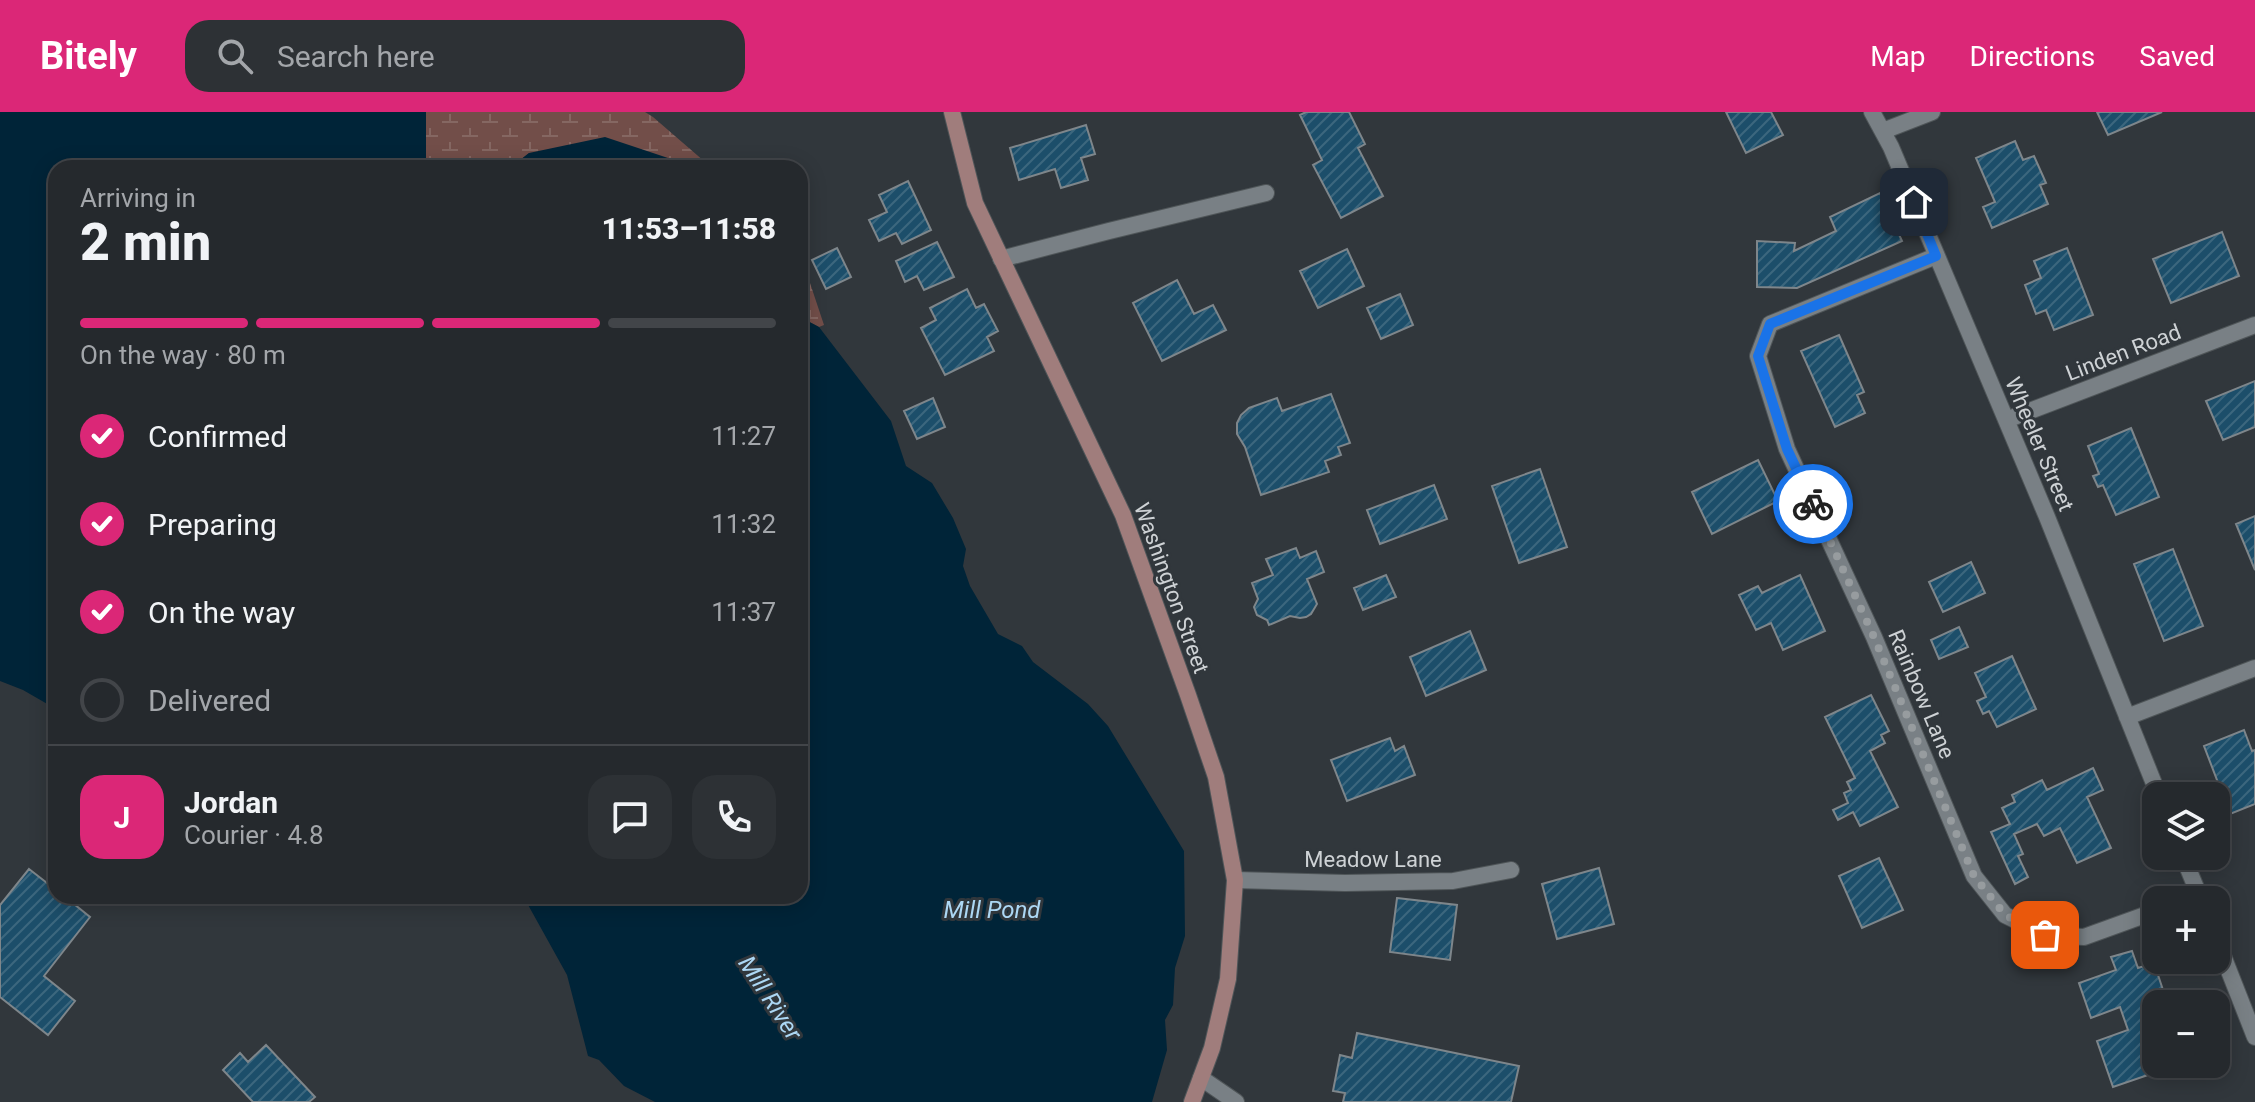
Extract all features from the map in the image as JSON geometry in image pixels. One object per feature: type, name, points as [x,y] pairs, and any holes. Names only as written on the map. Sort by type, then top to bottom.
[{"type":"main road","name":"Washington Street","points":[[952,112],[975,203],[1123,515],[1216,777],[1235,880],[1228,979],[1212,1048],[1192,1102]]},
{"type":"street","name":"Wheeler Street","points":[[1872,112],[1883,131],[2006,420],[2153,782]]},
{"type":"street","points":[[1883,131],[1932,112]]},
{"type":"street","points":[[1001,259],[1266,193]]},
{"type":"street","name":"Rainbow Lane","points":[[1936,256],[1770,324],[1758,356],[1787,449],[1874,637],[1974,876],[2005,915],[2045,935],[2084,937],[2142,916]]},
{"type":"street","name":"Linden Road","points":[[2006,420],[2255,325]]},
{"type":"street","points":[[2127,717],[2255,668]]},
{"type":"street","name":"Meadow Lane","points":[[1235,880],[1345,883],[1453,881],[1511,870]]},
{"type":"street","points":[[2230,964],[2248,998],[2255,1037]]},
{"type":"street","points":[[1201,1078],[1236,1102]]},
{"type":"green space","points":[[426,112],[645,112],[703,160],[529,153],[520,160],[426,160]]},
{"type":"green space","points":[[808,277],[824,325],[819,327],[808,321]]},
{"type":"water","points":[[0,112],[426,112],[426,160],[48,160],[48,704],[0,681]]},
{"type":"water","points":[[605,137],[674,160],[520,160],[529,153]]},
{"type":"water","name":"Mill Pond","points":[[808,321],[819,327],[891,421],[906,466],[932,483],[953,518],[966,549],[963,566],[970,586],[998,634],[1022,646],[1033,662],[1088,704],[1108,726],[1184,851],[1185,936],[1175,968],[1173,1005],[1165,1020],[1167,1050],[1152,1102],[655,1102],[624,1086],[599,1060],[588,1056],[567,975],[528,904],[808,904]]},
{"type":"building","points":[[1306,112],[1349,112],[1365,144],[1358,148],[1383,196],[1341,218],[1313,165],[1322,160],[1300,115]]},
{"type":"building","points":[[1726,112],[1771,112],[1783,135],[1746,153]]},
{"type":"building","points":[[2097,112],[2162,112],[2108,135]]},
{"type":"building","points":[[1086,125],[1095,154],[1081,158],[1088,180],[1061,188],[1055,169],[1019,180],[1010,148]]},
{"type":"building","points":[[2015,141],[2023,160],[2034,156],[2046,183],[2040,185],[2048,204],[1992,228],[1983,207],[1995,202],[1976,158]]},
{"type":"building","points":[[908,181],[931,230],[902,244],[896,233],[879,241],[869,220],[887,212],[879,195]]},
{"type":"building","points":[[1880,193],[1902,241],[1797,288],[1757,287],[1757,241],[1795,243],[1794,251],[1836,231],[1830,217]]},
{"type":"building","points":[[2222,232],[2239,276],[2171,303],[2153,259]]},
{"type":"building","points":[[937,242],[954,277],[924,290],[917,276],[905,282],[896,261]]},
{"type":"building","points":[[837,248],[851,277],[826,289],[812,260]]},
{"type":"building","points":[[2067,248],[2093,315],[2054,330],[2046,310],[2036,314],[2025,285],[2041,278],[2034,261]]},
{"type":"building","points":[[1347,249],[1364,286],[1318,308],[1300,271]]},
{"type":"building","points":[[1177,280],[1194,314],[1213,305],[1226,330],[1162,361],[1133,303]]},
{"type":"building","points":[[967,289],[976,308],[984,304],[998,331],[987,337],[994,351],[945,375],[921,328],[936,320],[930,308]]},
{"type":"building","points":[[1400,294],[1413,325],[1381,339],[1367,308]]},
{"type":"building","points":[[1839,335],[1864,392],[1857,395],[1865,413],[1835,427],[1801,351]]},
{"type":"building","points":[[2255,381],[2255,427],[2223,440],[2206,401]]},
{"type":"building","points":[[1331,394],[1350,443],[1338,447],[1341,455],[1325,461],[1329,472],[1261,495],[1245,447],[1237,434],[1241,415],[1249,408],[1277,398],[1282,411]]},
{"type":"building","points":[[933,398],[945,427],[917,439],[904,411]]},
{"type":"building","points":[[2131,428],[2159,497],[2116,515],[2103,485],[2098,487],[2093,476],[2099,474],[2088,446]]},
{"type":"building","points":[[1758,460],[1778,501],[1712,534],[1692,492]]},
{"type":"building","points":[[1540,469],[1567,547],[1519,563],[1492,486]]},
{"type":"building","points":[[1434,485],[1447,519],[1380,544],[1367,510]]},
{"type":"building","points":[[2255,516],[2255,570],[2236,524]]},
{"type":"building","points":[[1296,548],[1300,558],[1316,551],[1324,572],[1307,579],[1317,604],[1306,617],[1290,616],[1269,625],[1267,620],[1257,615],[1254,607],[1258,599],[1252,583],[1273,575],[1266,559]]},
{"type":"building","points":[[2173,549],[2203,626],[2164,641],[2134,564]]},
{"type":"building","points":[[1971,562],[1985,593],[1943,612],[1929,582]]},
{"type":"building","points":[[1386,575],[1396,597],[1363,610],[1354,588]]},
{"type":"building","points":[[1800,575],[1825,631],[1783,650],[1771,623],[1756,630],[1739,595],[1758,586],[1762,593]]},
{"type":"building","points":[[1959,627],[1968,647],[1939,659],[1931,640]]},
{"type":"building","points":[[1470,631],[1486,670],[1426,696],[1410,657]]},
{"type":"building","points":[[2012,656],[2036,709],[1997,727],[1989,711],[1983,714],[1977,701],[1986,697],[1975,673]]},
{"type":"building","points":[[1871,695],[1889,731],[1881,735],[1885,743],[1870,751],[1898,807],[1860,826],[1853,812],[1838,820],[1833,810],[1848,803],[1844,793],[1851,790],[1847,782],[1855,778],[1825,717]]},
{"type":"building","points":[[2244,730],[2252,751],[2255,750],[2255,804],[2230,814],[2230,782],[2218,782],[2204,746]]},
{"type":"building","points":[[1390,738],[1395,751],[1404,746],[1415,775],[1347,801],[1331,760]]},
{"type":"building","points":[[2093,768],[2103,790],[2087,797],[2111,848],[2077,863],[2060,828],[2044,836],[2037,824],[2014,834],[2023,854],[2018,856],[2028,877],[2015,884],[1991,832],[2010,824],[2002,808],[2015,802],[2012,795],[2042,780],[2047,790]]},
{"type":"building","points":[[1879,858],[1903,910],[1862,928],[1839,876]]},
{"type":"building","points":[[1599,868],[1614,924],[1557,939],[1542,884]]},
{"type":"building","points":[[29,869],[48,884],[48,904],[74,904],[90,917],[44,976],[75,1001],[48,1035],[0,997],[0,905]]},
{"type":"building","points":[[1397,898],[1457,905],[1450,960],[1390,952]]},
{"type":"building","points":[[2132,951],[2138,968],[2142,967],[2142,974],[2158,974],[2163,990],[2142,990],[2142,1077],[2113,1087],[2097,1041],[2128,1030],[2120,1007],[2091,1018],[2079,983],[2116,970],[2111,957]]},
{"type":"building","points":[[1357,1033],[1519,1066],[1511,1102],[1343,1102],[1345,1093],[1333,1091],[1340,1055],[1352,1058]]},
{"type":"building","points":[[266,1045],[315,1097],[309,1102],[253,1102],[223,1070],[240,1053],[248,1062]]},
{"type":"way so far","points":[[1813,504],[1874,637],[1974,876],[2005,915],[2045,935]]},
{"type":"route","points":[[1813,504],[1787,449],[1758,356],[1770,324],[1936,256],[1914,202]]},
{"type":"water label","name":"Mill River","points":[[770,998]]}]
